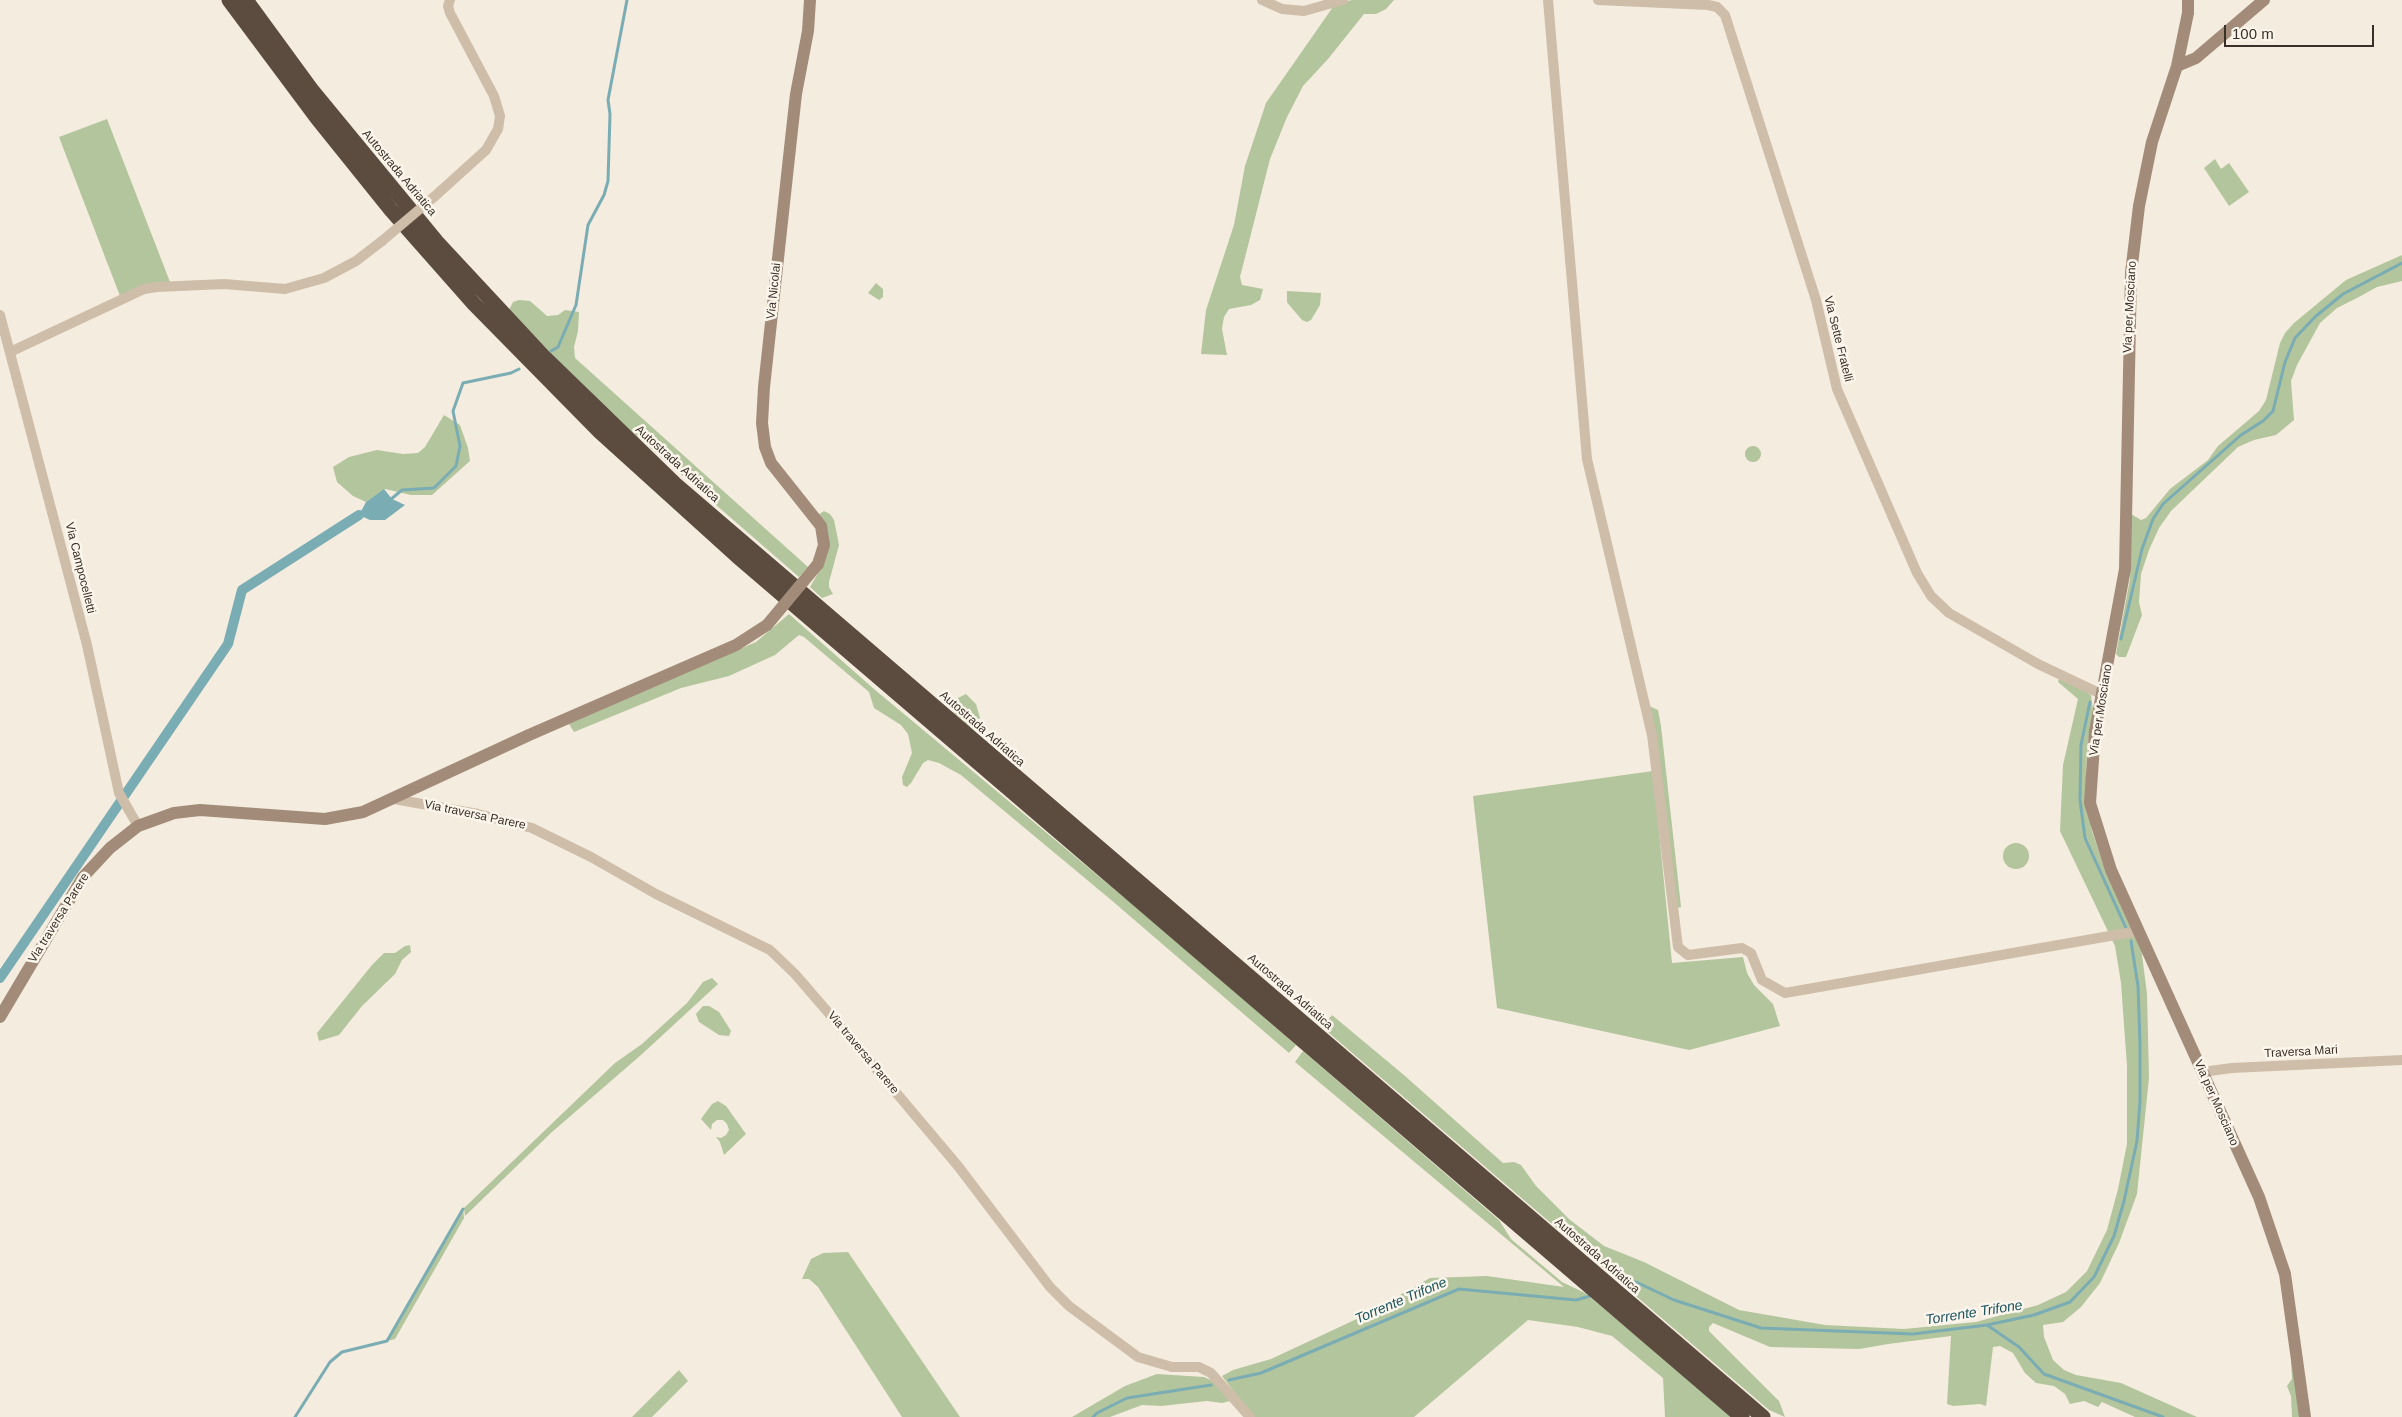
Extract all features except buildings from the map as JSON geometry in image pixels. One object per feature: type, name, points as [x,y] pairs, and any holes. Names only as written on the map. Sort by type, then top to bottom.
[{"type":"highway","points":[[229,0],[317,118],[398,218],[474,304],[600,432],[737,556],[1742,1417]]},
{"type":"highway","name":"Autostrada Adriatica","points":[[246,0],[312,89],[437,242],[545,358],[613,426],[740,542],[1763,1417]]},
{"type":"street","points":[[10,352],[144,289],[166,286],[224,284],[285,289],[324,278],[356,261],[382,241],[486,150],[498,129],[500,116],[494,96],[450,13],[448,6],[450,0]]},
{"type":"street","name":"Via Nicolai","points":[[810,0],[808,32],[796,94],[790,139],[764,386],[762,423],[765,447],[771,463],[821,526],[824,546],[818,564]]},
{"type":"street","points":[[1262,0],[1282,9],[1304,11],[1343,0]]},
{"type":"street","points":[[1548,0],[1587,458],[1652,735],[1678,947],[1688,955],[1742,948],[1751,953],[1762,980],[1785,993],[2138,931]]},
{"type":"street","name":"Via Sette Fratelli","points":[[1598,0],[1708,5],[1717,7],[1725,15],[1816,300],[1836,389],[1917,573],[1931,596],[1949,613],[2038,664],[2102,694]]},
{"type":"street","name":"Via per Mosciano","points":[[2188,0],[2188,13],[2177,66],[2152,142],[2139,206],[2133,254],[2128,364],[2125,569],[2119,611],[2095,731],[2091,804],[2111,870],[2259,1197],[2285,1274],[2305,1417]]},
{"type":"street","points":[[2177,66],[2196,58],[2264,0]]},
{"type":"street","name":"Via Campocelletti","points":[[0,315],[87,645],[119,793],[138,826]]},
{"type":"street","name":"Via traversa Parere","points":[[0,1017],[83,877],[110,848],[138,826],[174,813],[200,810],[325,819],[351,816],[394,799],[530,734],[736,645],[767,625],[818,564]]},
{"type":"street","name":"Via traversa Parere","points":[[394,799],[478,814],[532,828],[591,857],[656,894],[770,950],[795,974],[958,1166],[1050,1287],[1069,1306],[1138,1357],[1172,1368],[1199,1367],[1211,1373],[1250,1417]]},
{"type":"street","name":"Traversa Mari","points":[[2202,1072],[2232,1068],[2402,1060]]},
{"type":"green space","points":[[1352,0],[1394,0],[1386,9],[1376,14],[1364,14],[1328,59],[1303,86],[1287,117],[1270,159],[1240,277],[1242,285],[1263,289],[1260,300],[1251,305],[1229,309],[1224,317],[1222,329],[1227,355],[1201,354],[1206,310],[1234,225],[1245,166],[1266,103],[1335,4]]},
{"type":"green space","points":[[107,119],[170,282],[120,296],[59,137]]},
{"type":"green space","points":[[2215,159],[2221,169],[2229,163],[2249,192],[2229,206],[2204,168]]},
{"type":"green space","points":[[2402,255],[2402,281],[2377,287],[2337,308],[2320,323],[2297,365],[2291,381],[2294,420],[2276,435],[2254,440],[2238,447],[2171,511],[2159,528],[2141,574],[2139,602],[2142,615],[2126,657],[2119,657],[2116,654],[2130,579],[2131,514],[2141,520],[2146,518],[2170,489],[2208,460],[2218,446],[2259,411],[2266,400],[2280,343],[2285,333],[2294,323],[2346,280]]},
{"type":"green space","points":[[876,283],[883,289],[883,297],[879,300],[868,293]]},
{"type":"green space","points":[[1287,291],[1321,293],[1320,305],[1311,320],[1307,322],[1302,320],[1290,306],[1287,302]]},
{"type":"green space","points":[[519,300],[530,301],[547,316],[558,315],[565,310],[579,312],[578,331],[574,347],[575,358],[808,567],[799,577],[594,399],[509,310],[513,302]]},
{"type":"green space","points":[[444,415],[460,425],[468,448],[470,461],[432,495],[411,495],[385,489],[366,502],[353,496],[337,482],[333,467],[349,457],[377,450],[403,454],[418,453],[425,447]]},
{"type":"green space","points":[[1750,446],[1756,446],[1761,451],[1759,460],[1750,462],[1745,457],[1745,451]]},
{"type":"green space","points":[[824,511],[830,514],[834,520],[839,545],[829,582],[829,587],[833,594],[822,598],[810,587],[824,563],[818,515]]},
{"type":"green space","points":[[789,614],[874,689],[1168,934],[1296,1045],[1289,1053],[1110,899],[961,775],[939,763],[928,760],[923,763],[907,787],[903,785],[902,777],[912,753],[908,734],[901,725],[874,708],[869,692],[804,637],[799,635],[775,655],[729,676],[681,688],[574,732],[569,724],[756,642]]},
{"type":"green space","points":[[2060,676],[2091,695],[2093,710],[2087,750],[2086,788],[2092,831],[2103,864],[2140,939],[2147,994],[2149,1078],[2137,1194],[2119,1243],[2100,1283],[2081,1307],[2063,1322],[2043,1325],[2044,1337],[2053,1360],[2064,1370],[2076,1375],[2121,1383],[2197,1417],[2135,1417],[2102,1402],[2098,1407],[2084,1401],[2070,1404],[2065,1394],[2054,1386],[2036,1383],[2025,1373],[2013,1353],[2000,1346],[1993,1347],[1986,1406],[1980,1404],[1953,1406],[1947,1404],[1951,1336],[1859,1349],[1770,1347],[1713,1323],[1709,1327],[1709,1331],[1779,1401],[1785,1417],[1769,1410],[1322,1027],[1332,1015],[1405,1076],[1503,1163],[1514,1162],[1521,1165],[1536,1186],[1569,1219],[1604,1246],[1644,1262],[1739,1310],[1825,1325],[1904,1329],[1976,1322],[2038,1305],[2066,1292],[2087,1271],[2107,1230],[2127,1144],[2127,1066],[2121,983],[2115,946],[2060,831],[2063,765],[2078,699],[2058,682]]},
{"type":"green space","points":[[966,694],[976,704],[980,718],[970,728],[953,712],[953,706],[958,698]]},
{"type":"green space","points":[[1649,706],[1658,710],[1661,726],[1681,907],[1676,908]]},
{"type":"green space","points":[[1653,771],[1672,963],[1743,957],[1747,973],[1754,985],[1773,1004],[1780,1026],[1689,1050],[1497,1008],[1473,796]]},
{"type":"green space","points":[[2016,843],[2025,847],[2029,856],[2025,865],[2016,869],[2007,865],[2003,856],[2007,847]]},
{"type":"green space","points":[[410,945],[411,952],[402,960],[395,974],[362,1006],[339,1035],[319,1041],[317,1033],[372,965],[384,953],[395,953]]},
{"type":"green space","points":[[712,978],[718,984],[641,1055],[552,1132],[465,1216],[464,1208],[615,1063],[642,1044],[687,1003],[703,982]]},
{"type":"green space","points":[[703,1006],[709,1006],[719,1012],[731,1031],[729,1036],[719,1035],[699,1022],[696,1014]]},
{"type":"green space","points":[[1303,1051],[1499,1220],[1511,1239],[1562,1282],[1585,1293],[1734,1417],[1665,1417],[1663,1378],[1612,1336],[1578,1327],[1528,1320],[1414,1417],[1253,1417],[1222,1376],[1233,1370],[1271,1359],[1361,1317],[1430,1278],[1487,1276],[1564,1287],[1295,1062]]},
{"type":"green space","points":[[718,1101],[726,1106],[746,1134],[724,1155],[720,1142],[716,1137],[721,1138],[726,1135],[729,1130],[727,1124],[723,1120],[717,1120],[712,1124],[711,1130],[701,1119],[712,1104]]},
{"type":"green space","points":[[463,1209],[464,1218],[395,1339],[387,1341]]},
{"type":"green space","points":[[848,1252],[960,1417],[902,1417],[818,1287],[809,1279],[802,1279],[811,1259],[823,1253]]},
{"type":"green space","points":[[2291,1362],[2293,1362],[2301,1417],[2292,1417],[2291,1396],[2287,1386],[2292,1379]]},
{"type":"green space","points":[[679,1370],[688,1381],[652,1417],[632,1417]]},
{"type":"green space","points":[[1157,1374],[1204,1377],[1213,1381],[1230,1401],[1222,1403],[1207,1401],[1161,1406],[1142,1405],[1110,1417],[1072,1417],[1125,1386]]},
{"type":"water","points":[[384,489],[392,499],[405,505],[385,520],[370,520],[359,515],[366,502]]},
{"type":"waterway","points":[[551,351],[558,347],[576,305],[588,225],[604,195],[608,181],[610,114],[608,100],[627,0]]},
{"type":"waterway","points":[[2121,639],[2142,549],[2153,519],[2163,504],[2241,435],[2263,421],[2273,411],[2285,362],[2295,338],[2316,316],[2343,294],[2402,263]]},
{"type":"waterway","points":[[390,500],[402,490],[434,488],[456,466],[460,446],[453,411],[463,383],[511,373],[519,369]]},
{"type":"waterway","points":[[0,978],[228,644],[242,590],[359,515]]},
{"type":"waterway","name":"Torrente Trifone","points":[[2090,702],[2081,745],[2080,800],[2085,838],[2126,928]]},
{"type":"waterway","name":"Torrente Trifone","points":[[1629,1282],[1636,1282],[1674,1300],[1761,1328],[1913,1334],[1987,1325],[2034,1315],[2070,1302],[2094,1277],[2114,1236],[2137,1141],[2140,1101],[2140,1043],[2138,986],[2131,941]]},
{"type":"waterway","points":[[295,1417],[330,1362],[342,1352],[387,1341],[463,1209]]},
{"type":"waterway","name":"Torrente Trifone","points":[[1229,1380],[1261,1373],[1459,1289],[1576,1300],[1590,1296]]},
{"type":"waterway","points":[[1987,1325],[2019,1347],[2044,1374],[2163,1417]]},
{"type":"waterway","name":"Torrente Trifone","points":[[1093,1417],[1097,1413],[1127,1398],[1211,1385]]}]
